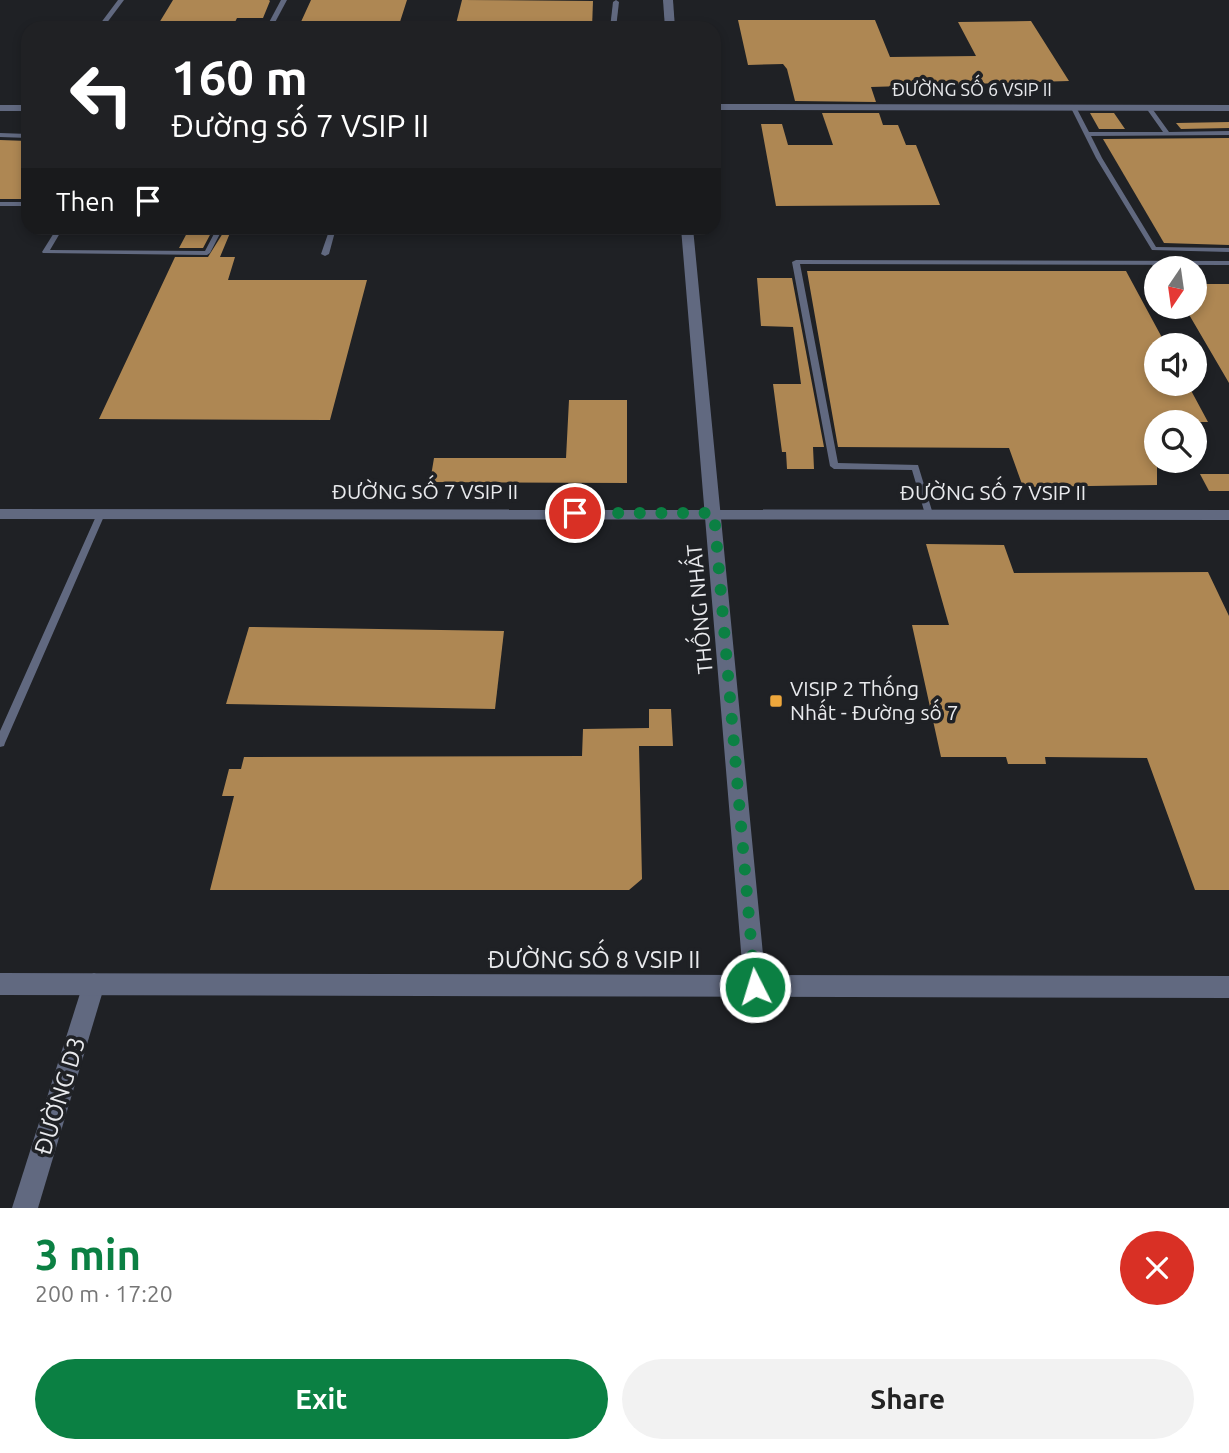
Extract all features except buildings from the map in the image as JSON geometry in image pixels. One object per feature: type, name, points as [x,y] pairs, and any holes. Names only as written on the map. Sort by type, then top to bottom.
[{"type":"street","points":[[668,0],[670,21]]},
{"type":"street","name":"ĐƯỜNG SỐ 6 VSIP II","points":[[721,107],[1229,108]]},
{"type":"street","points":[[0,108],[21,108]]},
{"type":"street","name":"THỐNG NHẤT","points":[[688,235],[755,987]]},
{"type":"street","name":"ĐƯỜNG SỐ 7 VSIP II","points":[[0,514],[1229,515]]},
{"type":"street","name":"ĐƯỜNG SỐ 8 VSIP II","points":[[0,984],[1229,987]]},
{"type":"street","name":"ĐƯỜNG D3","points":[[25,1208],[94,984]]},
{"type":"lane","points":[[105,21],[121,0]]},
{"type":"lane","points":[[273,21],[284,0]]},
{"type":"lane","points":[[614,21],[616,2]]},
{"type":"lane","points":[[1074,107],[1098,158],[1154,248],[1229,250]]},
{"type":"lane","points":[[1149,107],[1168,134]]},
{"type":"lane","points":[[1088,134],[1229,133]]},
{"type":"lane","points":[[0,135],[21,136]]},
{"type":"lane","points":[[0,204],[21,204]]},
{"type":"lane","points":[[56,235],[45,253],[207,253],[216,235]]},
{"type":"lane","points":[[325,254],[330,235]]},
{"type":"lane","points":[[929,514],[915,467],[834,466],[796,262],[1229,263]]},
{"type":"lane","points":[[0,743],[101,513]]},
{"type":"place","name":"VISIP 2 Thống Nhất - Đường số 7","points":[[776,701]]},
{"type":"route","points":[[575,513],[714,513],[755,987]]}]
